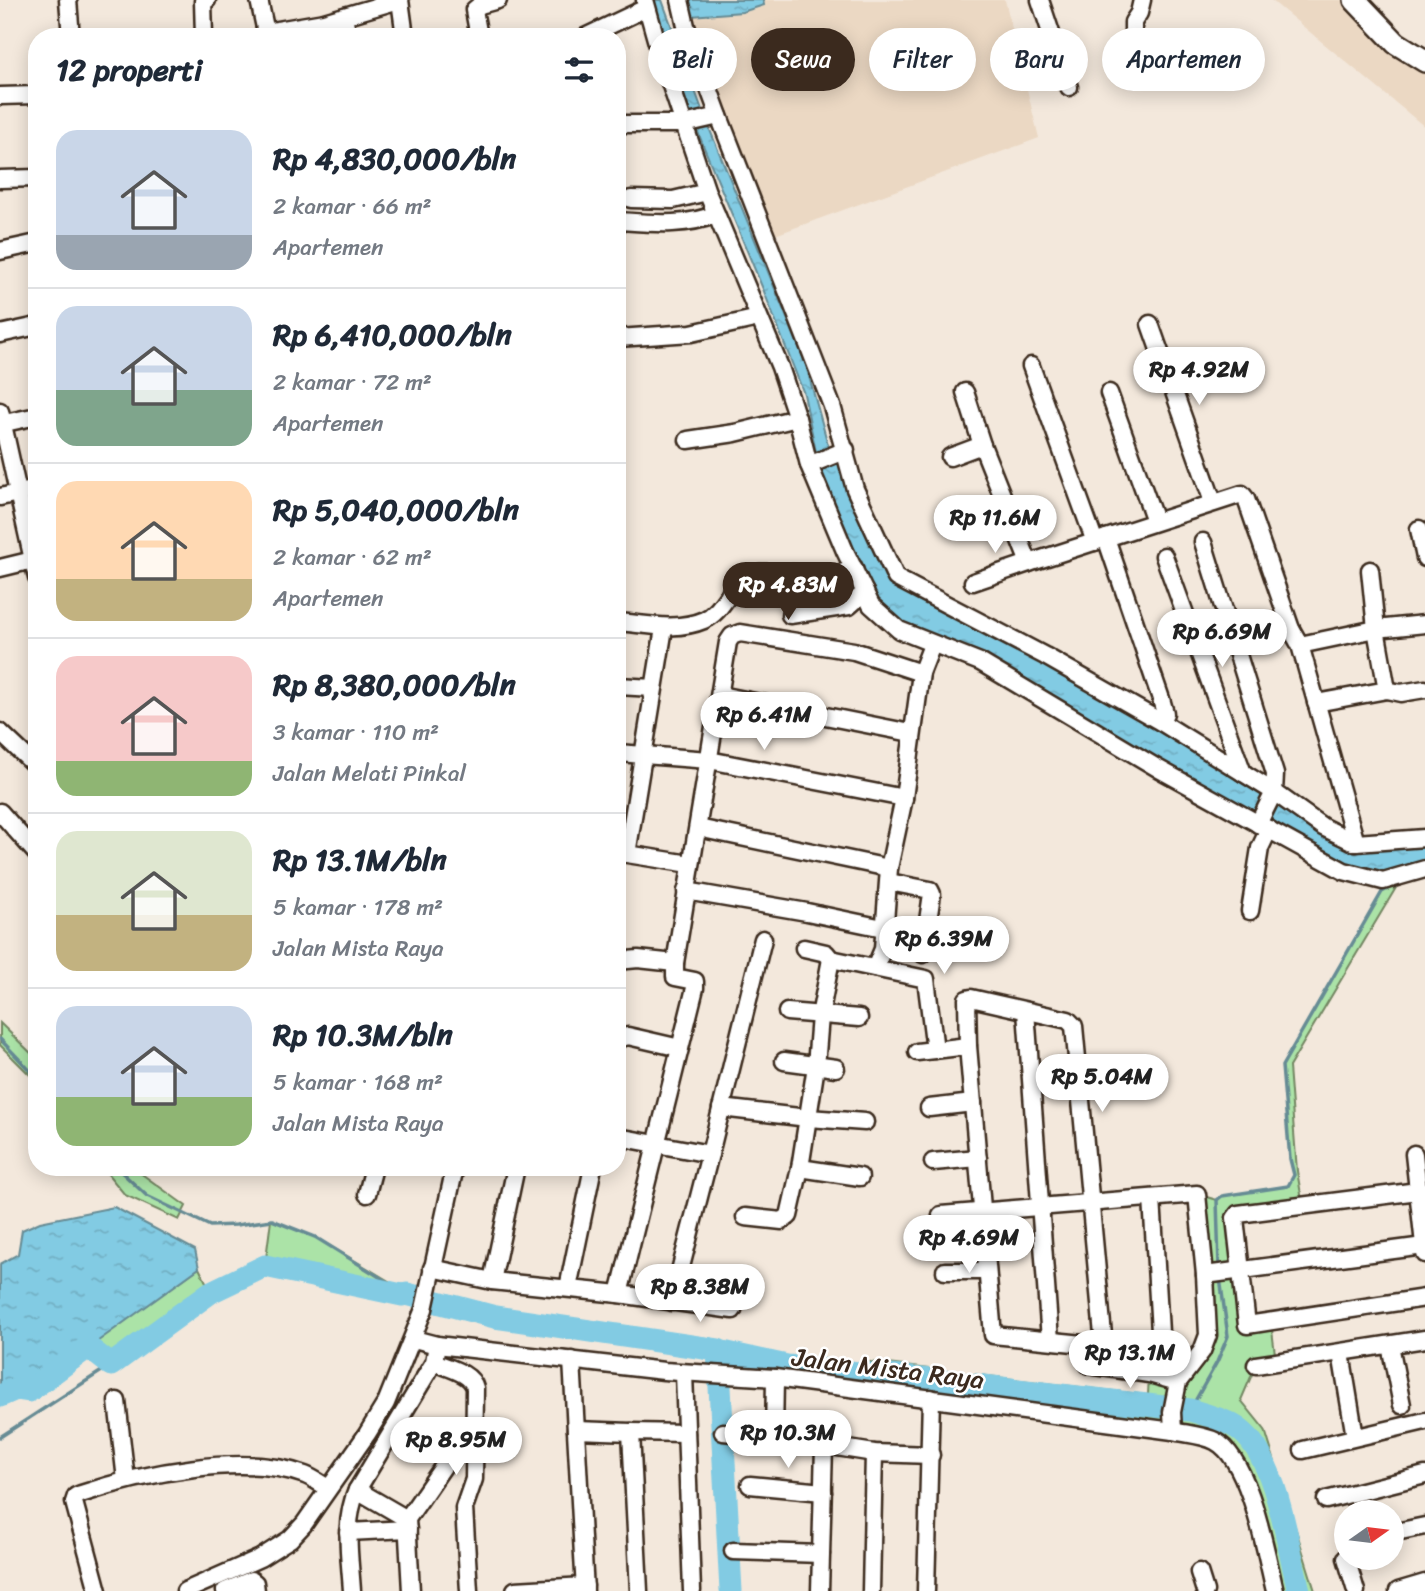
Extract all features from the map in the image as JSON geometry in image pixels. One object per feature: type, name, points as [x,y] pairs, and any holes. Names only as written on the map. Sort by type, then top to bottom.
[{"type":"street","points":[[68,0],[70,28]]},
{"type":"street","points":[[204,28],[203,1],[207,0]]},
{"type":"street","points":[[259,0],[265,28]]},
{"type":"street","points":[[298,28],[400,0],[404,28]]},
{"type":"street","points":[[477,28],[474,10],[480,5],[498,0]]},
{"type":"street","points":[[680,0],[714,117],[816,364],[846,450],[855,489],[896,578],[1045,656],[1161,722],[1274,792],[1322,827],[1356,843],[1425,838]]},
{"type":"street","points":[[1040,0],[1049,28]]},
{"type":"street","points":[[1133,28],[1142,0]]},
{"type":"street","points":[[1355,0],[1396,43],[1425,61]]},
{"type":"street","points":[[602,28],[646,4],[707,192],[780,367],[797,418],[808,465],[871,605],[899,630],[981,662],[1159,769],[1344,871],[1383,881],[1425,869]]},
{"type":"street","points":[[344,16],[346,28]]},
{"type":"street","points":[[0,96],[28,95]]},
{"type":"street","points":[[626,124],[684,124],[714,117]]},
{"type":"street","points":[[0,179],[28,178]]},
{"type":"street","points":[[631,199],[673,200],[707,192]]},
{"type":"street","points":[[626,222],[691,222],[716,214]]},
{"type":"street","points":[[0,251],[28,245]]},
{"type":"street","points":[[626,337],[691,333],[759,318]]},
{"type":"street","points":[[1150,324],[1213,502]]},
{"type":"street","points":[[0,334],[28,328]]},
{"type":"street","points":[[1031,366],[1164,707],[1165,713],[1161,722]]},
{"type":"street","points":[[965,392],[982,445],[1029,563]]},
{"type":"street","points":[[1109,393],[1155,521]]},
{"type":"street","points":[[28,417],[1,420],[28,532]]},
{"type":"street","points":[[688,440],[735,433],[797,418]]},
{"type":"street","points":[[950,457],[982,445]]},
{"type":"street","points":[[808,465],[846,450]]},
{"type":"street","points":[[0,497],[28,491]]},
{"type":"street","points":[[973,582],[1242,494],[1300,645],[1356,843]]},
{"type":"street","points":[[967,517],[1006,504]]},
{"type":"street","points":[[1419,529],[1425,558]]},
{"type":"street","points":[[1203,542],[1275,774],[1274,792],[1263,826],[1250,911]]},
{"type":"street","points":[[1164,556],[1243,773]]},
{"type":"street","points":[[0,568],[28,561]]},
{"type":"street","points":[[626,623],[664,628],[704,620],[748,575],[839,574],[854,568]]},
{"type":"street","points":[[1370,570],[1376,629],[1387,691]]},
{"type":"street","points":[[790,615],[849,606],[865,592]]},
{"type":"street","points":[[1300,645],[1376,629],[1425,624]]},
{"type":"street","points":[[626,816],[644,754],[664,628]]},
{"type":"street","points":[[1198,645],[1292,629]]},
{"type":"street","points":[[619,1294],[695,981],[676,977],[675,963],[728,642],[732,636],[740,633],[854,652],[921,673]]},
{"type":"street","points":[[876,968],[883,949],[889,875],[904,799],[921,673],[932,645]]},
{"type":"street","points":[[626,686],[653,688]]},
{"type":"street","points":[[1316,703],[1387,691],[1401,693],[1425,689]]},
{"type":"street","points":[[720,695],[911,733]]},
{"type":"street","points":[[0,732],[28,758]]},
{"type":"street","points":[[626,753],[709,760],[904,799]]},
{"type":"street","points":[[0,812],[28,844]]},
{"type":"street","points":[[698,828],[889,875],[930,890],[932,894],[923,954]]},
{"type":"street","points":[[626,836],[627,854],[690,864]]},
{"type":"street","points":[[686,891],[807,912],[883,929]]},
{"type":"street","points":[[672,1302],[763,939]]},
{"type":"street","points":[[804,948],[826,953],[831,959],[926,979],[935,1050]]},
{"type":"street","points":[[745,1217],[782,1222],[788,1219],[800,1168],[816,1066],[820,1016],[831,959]]},
{"type":"street","points":[[626,960],[675,963]]},
{"type":"street","points":[[1104,1346],[1074,1026],[1068,1020],[967,999],[968,1046],[993,1335],[1104,1346],[1153,1342],[1160,1336],[1152,1198]]},
{"type":"street","points":[[1026,1011],[1050,1340]]},
{"type":"street","points":[[787,1012],[859,1018]]},
{"type":"street","points":[[626,1037],[680,1048]]},
{"type":"street","points":[[917,1052],[968,1046]]},
{"type":"street","points":[[784,1061],[836,1068]]},
{"type":"street","points":[[929,1108],[973,1102]]},
{"type":"street","points":[[721,1108],[865,1122]]},
{"type":"street","points":[[626,1137],[710,1154]]},
{"type":"street","points":[[1413,1154],[1425,1254]]},
{"type":"street","points":[[933,1162],[978,1158]]},
{"type":"street","points":[[800,1168],[860,1177]]},
{"type":"street","points":[[367,1194],[372,1176]]},
{"type":"street","points":[[185,1591],[260,1558],[290,1539],[304,1524],[367,1434],[386,1403],[414,1339],[424,1309],[453,1176]]},
{"type":"street","points":[[492,1281],[514,1176]]},
{"type":"street","points":[[568,1288],[591,1176]]},
{"type":"street","points":[[1172,1431],[1172,1412],[1177,1388],[1202,1351],[1208,1335],[1225,1272],[1236,1215],[1418,1191]]},
{"type":"street","points":[[941,1215],[1197,1194],[1225,1272],[1249,1326],[1425,1298]]},
{"type":"street","points":[[1225,1272],[1424,1247]]},
{"type":"street","points":[[945,1271],[987,1270]]},
{"type":"street","points":[[431,1276],[568,1288],[733,1310]]},
{"type":"street","name":"Jalan Mista Raya","points":[[414,1339],[436,1345],[684,1373],[775,1378],[1172,1431],[1216,1441],[1237,1464],[1249,1493],[1275,1591]]},
{"type":"street","points":[[1256,1365],[1425,1339]]},
{"type":"street","points":[[352,1591],[348,1515],[357,1490],[434,1362],[436,1345]]},
{"type":"street","points":[[1390,1345],[1402,1405]]},
{"type":"street","points":[[1341,1353],[1355,1437]]},
{"type":"street","points":[[515,1590],[585,1588],[572,1360]]},
{"type":"street","points":[[434,1362],[468,1376],[473,1381],[474,1479],[464,1508],[469,1591]]},
{"type":"street","points":[[1088,1366],[1149,1374],[1177,1388]]},
{"type":"street","points":[[684,1373],[692,1591]]},
{"type":"street","points":[[774,1437],[775,1378]]},
{"type":"street","points":[[926,1591],[932,1398]]},
{"type":"street","points":[[117,1401],[127,1480]]},
{"type":"street","points":[[1303,1450],[1425,1421]]},
{"type":"street","points":[[411,1591],[407,1524],[474,1422]]},
{"type":"street","points":[[576,1430],[686,1433]]},
{"type":"street","points":[[632,1432],[639,1591]]},
{"type":"street","points":[[723,1432],[874,1453],[932,1455]]},
{"type":"street","points":[[821,1591],[824,1447]]},
{"type":"street","points":[[870,1591],[874,1453]]},
{"type":"street","points":[[98,1591],[74,1502],[76,1496],[127,1480],[230,1464],[305,1475],[328,1488]]},
{"type":"street","points":[[1326,1500],[1425,1475]]},
{"type":"street","points":[[750,1485],[823,1492]]},
{"type":"street","points":[[357,1490],[407,1524]]},
{"type":"street","points":[[1249,1516],[1267,1591]]},
{"type":"street","points":[[348,1532],[407,1524]]},
{"type":"street","points":[[1404,1530],[1425,1525]]},
{"type":"street","points":[[733,1551],[821,1554]]},
{"type":"street","points":[[1350,1570],[1356,1591]]},
{"type":"street","points":[[1199,1572],[1205,1591]]},
{"type":"street","points":[[225,1591],[251,1580],[255,1583],[256,1591]]},
{"type":"street","points":[[1398,1591],[1425,1583]]},
{"type":"shaded area","points":[[763,0],[1005,0],[1012,28],[990,28],[990,91],[1027,91],[1039,138],[767,238],[712,91],[737,91],[737,28],[689,28],[685,17],[742,12],[764,4]]},
{"type":"shaded area","points":[[1271,0],[1355,0],[1425,61],[1425,127]]},
{"type":"green space","points":[[1383,881],[1400,881],[1289,1067],[1297,1171],[1303,1206],[1238,1214],[1245,1322],[1271,1322],[1276,1362],[1256,1365],[1241,1400],[1265,1430],[1315,1591],[1275,1591],[1255,1510],[1216,1441],[861,1389],[861,1361],[1148,1395],[1149,1374],[1178,1382],[1202,1351],[1197,1194],[1217,1200],[1222,1196],[1288,1186],[1294,1175],[1290,1159],[1282,1066],[1382,892]]},
{"type":"green space","points":[[0,1023],[28,1050],[28,1073],[0,1045]]},
{"type":"green space","points":[[109,1176],[144,1176],[186,1206],[179,1220],[125,1195]]},
{"type":"green space","points":[[271,1220],[315,1237],[404,1290],[424,1288],[423,1308],[402,1295],[265,1266]]},
{"type":"green space","points":[[199,1268],[211,1292],[111,1365],[88,1347]]},
{"type":"water","points":[[650,0],[662,0],[672,28],[659,28]]},
{"type":"water","points":[[680,0],[763,0],[764,5],[742,12],[691,16]]},
{"type":"water","points":[[682,91],[695,91],[805,362],[830,452],[817,457],[804,394]]},
{"type":"water","points":[[846,450],[896,578],[1356,843],[1425,838],[1425,869],[1368,879],[880,615],[809,465]]},
{"type":"water","points":[[114,1207],[195,1250],[199,1268],[29,1391],[16,1389],[0,1396],[0,1264],[18,1254],[22,1230],[40,1222]]},
{"type":"waterway","points":[[1219,1267],[1217,1200],[1222,1196],[1288,1186],[1294,1175],[1290,1159],[1282,1066],[1382,892],[1393,886]]},
{"type":"waterway","points":[[0,1039],[28,1069]]},
{"type":"waterway","points":[[0,1437],[111,1365],[211,1292],[265,1266],[407,1294],[315,1237],[272,1220],[210,1226],[147,1196],[126,1176]]},
{"type":"waterway","points":[[0,1396],[16,1389],[29,1391],[88,1347],[111,1365],[211,1292],[265,1266],[407,1294],[495,1317],[718,1350],[731,1591]]},
{"type":"waterway","points":[[1190,1410],[1228,1336],[1220,1278]]},
{"type":"waterway","points":[[705,1348],[787,1366],[1190,1410],[1223,1421],[1240,1430],[1253,1443],[1263,1461],[1279,1504],[1299,1591]]}]
